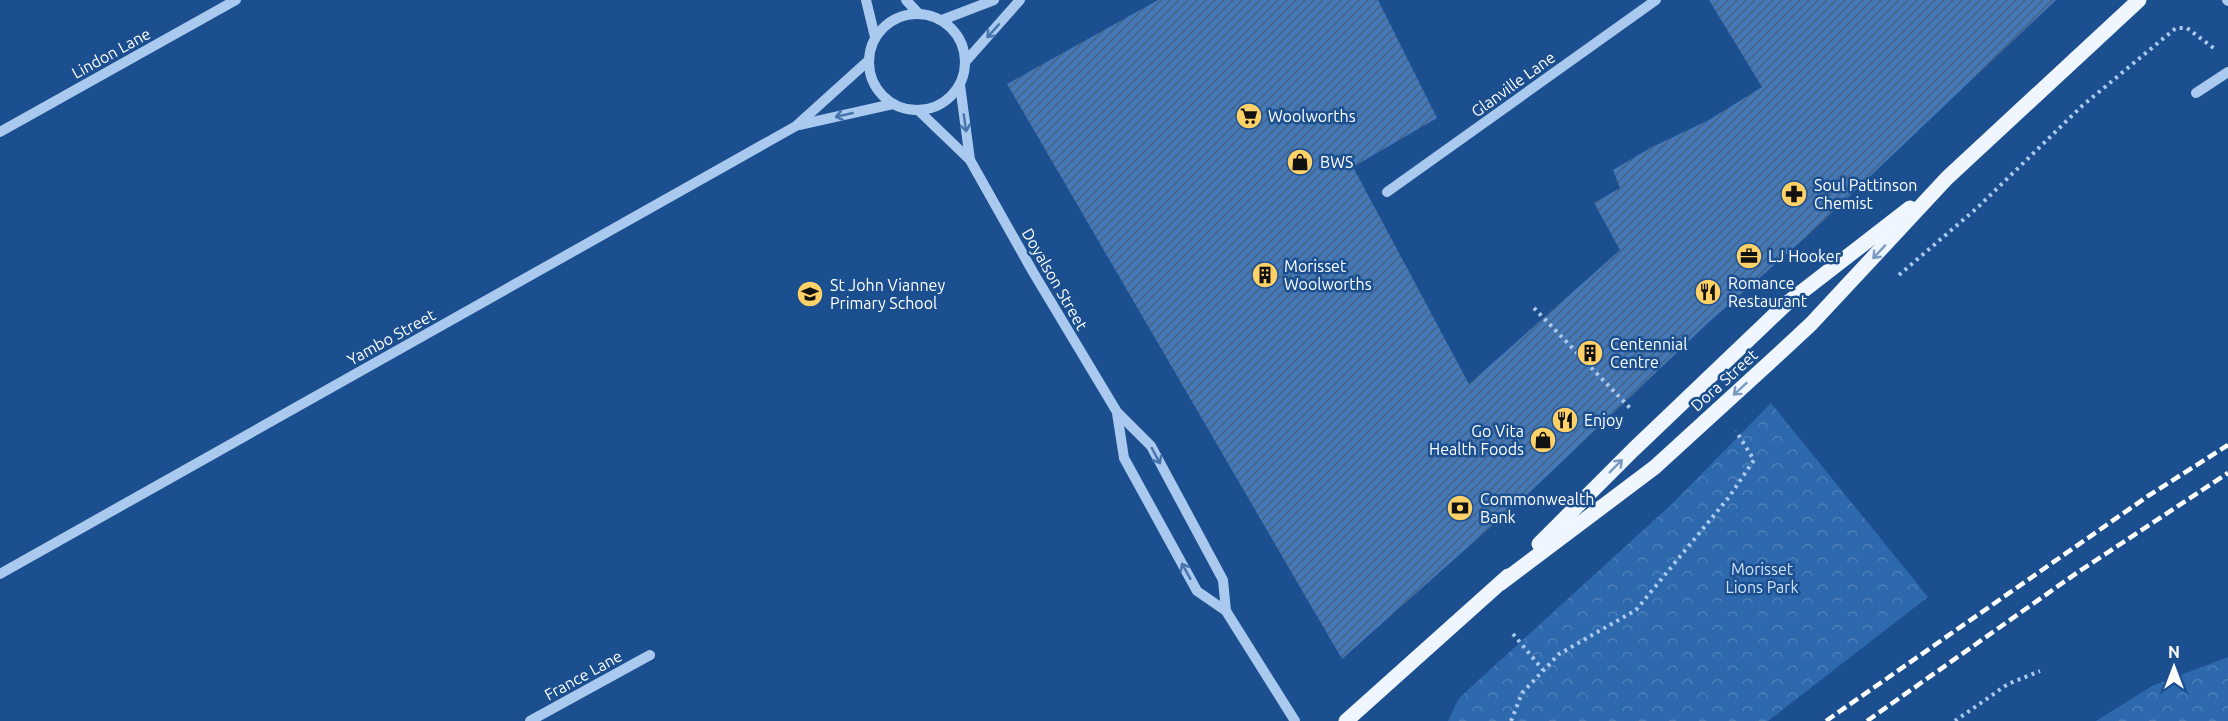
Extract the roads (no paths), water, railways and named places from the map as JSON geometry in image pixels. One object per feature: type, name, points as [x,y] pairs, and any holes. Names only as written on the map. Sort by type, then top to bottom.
[{"type":"main road","name":"Dora Street","points":[[1501,583],[1655,467],[1811,324],[1947,178],[2139,0]]},
{"type":"main road","name":"Dora Street","points":[[1346,721],[1501,583],[1633,450],[1786,304],[1947,178]]},
{"type":"street","name":"Lindon Lane","points":[[0,132],[236,0]]},
{"type":"street","points":[[866,0],[875,37],[868,61],[875,87],[893,104],[918,110],[942,104],[960,85]]},
{"type":"street","points":[[906,0],[918,13]]},
{"type":"street","points":[[942,20],[994,0]]},
{"type":"street","points":[[966,61],[1020,0]]},
{"type":"street","name":"Glanville Lane","points":[[1387,192],[1656,0]]},
{"type":"street","points":[[875,37],[894,19],[918,13],[942,20],[959,38],[966,61]]},
{"type":"street","name":"Yambo Street","points":[[0,574],[796,126],[868,61]]},
{"type":"street","name":"Doyalson Street","points":[[966,61],[960,85],[970,160]]},
{"type":"street","points":[[2196,93],[2228,72]]},
{"type":"street","name":"Yambo Street","points":[[796,126],[893,104]]},
{"type":"street","name":"Doyalson Street","points":[[918,110],[970,160],[1117,412],[1150,446],[1222,580],[1226,611]]},
{"type":"street","name":"Doyalson Street","points":[[1117,412],[1124,458],[1197,591],[1226,611],[1295,721]]},
{"type":"street","name":"France Lane","points":[[530,721],[650,655]]},
{"type":"railway","points":[[1826,721],[2148,496],[2228,445]]},
{"type":"railway","points":[[1867,721],[2078,572],[2228,473]]},
{"type":"place","name":"Woolworths","points":[[1249,116]]},
{"type":"place","name":"BWS","points":[[1300,162]]},
{"type":"place","name":"Soul Pattinson Chemist","points":[[1794,194]]},
{"type":"place","name":"LJ Hooker","points":[[1749,256]]},
{"type":"place","name":"Morisset Woolworths","points":[[1265,275]]},
{"type":"place","name":"Romance Restaurant","points":[[1708,292]]},
{"type":"place","name":"St John Vianney Primary School","points":[[810,294]]},
{"type":"place","name":"Centennial Centre","points":[[1590,353]]},
{"type":"place","name":"Enjoy","points":[[1565,420]]},
{"type":"place","name":"Go Vita Health Foods","points":[[1543,440]]},
{"type":"place","name":"Commonwealth Bank","points":[[1460,508]]},
{"type":"park label","name":"Morisset Lions Park","points":[[1762,578]]}]
